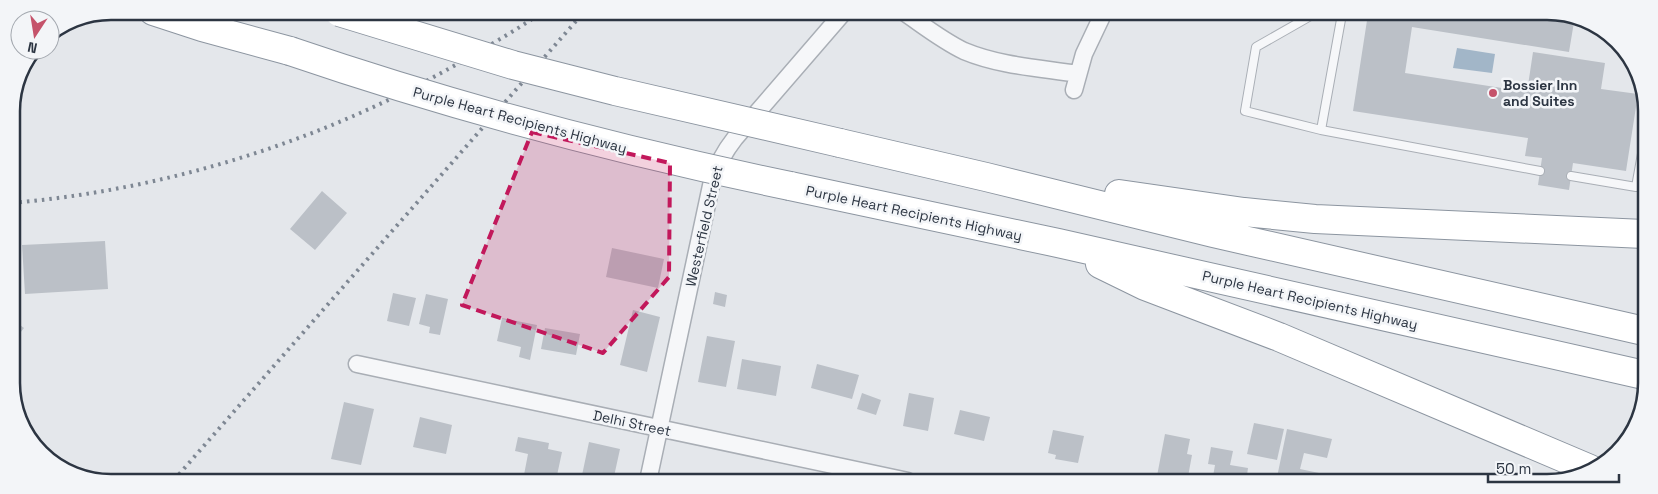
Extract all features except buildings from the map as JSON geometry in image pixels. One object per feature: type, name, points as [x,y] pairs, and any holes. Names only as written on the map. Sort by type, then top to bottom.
[{"type":"highway","points":[[181,20],[290,51]]},
{"type":"highway","name":"Purple Heart Recipients Highway","points":[[215,20],[290,51],[379,81],[588,140],[720,171],[1058,244],[1638,374]]},
{"type":"highway","points":[[365,20],[513,65],[615,92],[986,177],[1213,233],[1638,330]]},
{"type":"highway","points":[[986,177],[1244,212],[1315,219],[1638,234]]},
{"type":"highway","points":[[1058,244],[1145,286],[1279,337],[1584,466]]},
{"type":"street","name":"Westerfield Street","points":[[649,474],[712,181],[717,166],[724,152],[735,138],[837,20]]},
{"type":"street","points":[[915,20],[948,42],[972,54],[1000,62],[1078,74]]},
{"type":"street","points":[[1074,90],[1088,46],[1100,20]]},
{"type":"street","name":"Delhi Street","points":[[357,364],[875,474]]},
{"type":"lane","points":[[1303,20],[1256,47],[1245,111],[1321,130],[1540,171]]},
{"type":"lane","points":[[1321,130],[1341,20]]},
{"type":"lane","points":[[1571,176],[1638,187]]},
{"type":"highlighted area","points":[[532,132],[670,163],[669,277],[603,353],[462,305]]},
{"type":"water","points":[[1457,48],[1495,54],[1492,73],[1453,68]]},
{"type":"railway","points":[[20,202],[132,186],[250,155],[307,135],[363,112],[418,85],[531,20]]},
{"type":"railway","points":[[179,474],[577,20]]},
{"type":"place","name":"Bossier Inn and Suites","points":[[1493,93]]}]
